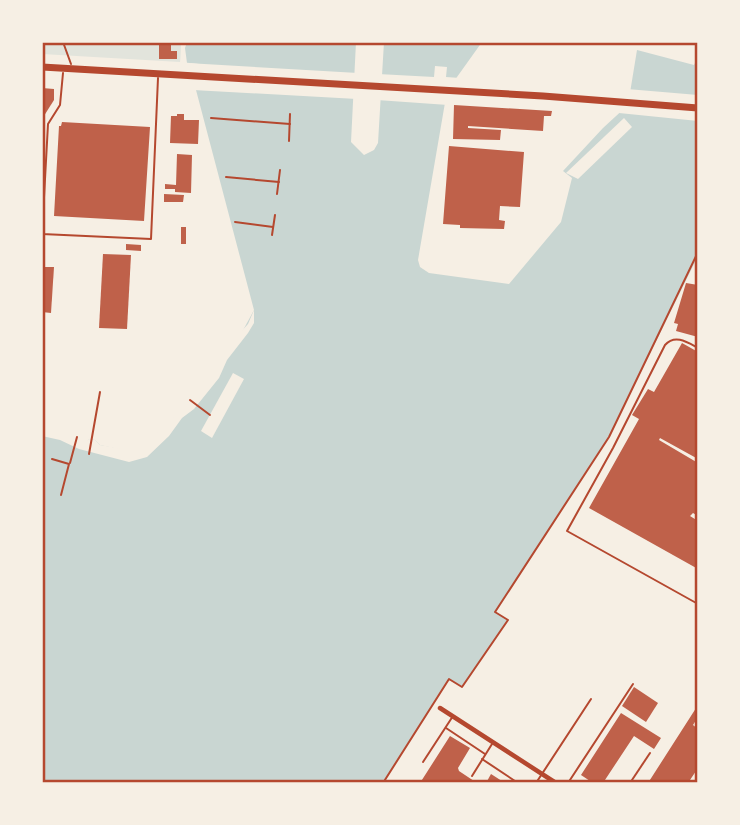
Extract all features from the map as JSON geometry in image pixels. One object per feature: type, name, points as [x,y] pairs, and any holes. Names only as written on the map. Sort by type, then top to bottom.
[{"type":"highway","points":[[42,67],[543,96],[698,108]]},
{"type":"street","points":[[440,708],[556,783]]},
{"type":"lane","points":[[63,42],[72,69]]},
{"type":"lane","points":[[63,68],[60,105],[48,124],[42,234],[151,239],[161,74]]},
{"type":"lane","points":[[698,348],[677,339],[664,345],[613,448],[567,531],[698,604]]},
{"type":"lane","points":[[89,454],[100,392]]},
{"type":"lane","points":[[568,783],[633,684]]},
{"type":"lane","points":[[536,783],[591,699]]},
{"type":"lane","points":[[423,762],[453,716]]},
{"type":"lane","points":[[446,728],[485,754]]},
{"type":"lane","points":[[471,776],[493,742]]},
{"type":"lane","points":[[630,783],[650,753]]},
{"type":"lane","points":[[482,760],[518,783]]},
{"type":"path","points":[[289,141],[290,114]]},
{"type":"path","points":[[204,117],[290,124]]},
{"type":"path","points":[[277,194],[280,170]]},
{"type":"path","points":[[220,177],[279,182]]},
{"type":"path","points":[[272,235],[275,215]]},
{"type":"path","points":[[233,222],[273,227]]},
{"type":"path","points":[[383,783],[449,679],[462,687],[508,620],[495,612],[609,436],[698,252]]},
{"type":"path","points":[[190,400],[210,415]]},
{"type":"path","points":[[61,495],[77,437]]},
{"type":"path","points":[[52,459],[69,464],[68,468]]},
{"type":"shaded area","points":[[42,42],[181,42],[180,62],[42,54]]},
{"type":"shaded area","points":[[181,42],[356,42],[351,142],[364,155],[374,150],[378,143],[384,42],[482,42],[447,91],[418,260],[420,267],[429,273],[509,284],[561,222],[572,178],[563,171],[628,105],[637,50],[694,65],[698,57],[698,252],[695,262],[609,437],[496,612],[508,620],[462,687],[449,680],[383,783],[42,783],[42,431],[83,445],[89,439],[100,445],[123,450],[136,451],[146,447],[187,409],[241,334],[254,310],[196,90],[199,64],[180,62]]},
{"type":"pier","points":[[181,42],[187,42],[187,63],[358,73],[357,99],[193,90],[195,67],[180,66],[177,63],[180,62]]},
{"type":"pier","points":[[435,66],[447,67],[446,77],[460,78],[450,93],[448,105],[377,100],[378,74],[434,77]]},
{"type":"pier","points":[[627,89],[698,95],[698,121],[619,113],[625,103]]},
{"type":"pier","points":[[624,118],[632,127],[578,179],[566,173]]},
{"type":"pier","points":[[254,310],[254,323],[227,360],[219,378],[194,409],[182,418],[169,436],[147,457],[129,462],[42,436],[42,429],[54,432],[59,429],[83,443],[89,439],[100,445],[123,449],[142,447],[190,402],[225,349],[248,324]]},
{"type":"pier","points":[[233,373],[244,379],[212,438],[201,431]]},
{"type":"building","points":[[159,42],[171,42],[171,51],[177,51],[177,59],[159,59]]},
{"type":"building","points":[[42,88],[54,89],[54,100],[42,119]]},
{"type":"building","points":[[454,105],[552,111],[551,116],[544,116],[543,131],[468,126],[501,130],[500,140],[453,139]]},
{"type":"building","points":[[184,114],[184,120],[199,120],[198,144],[170,143],[171,116]]},
{"type":"building","points":[[62,122],[150,127],[144,221],[54,216],[59,126]]},
{"type":"building","points":[[449,146],[524,152],[520,207],[500,206],[499,220],[505,221],[504,229],[460,228],[460,225],[443,224]]},
{"type":"building","points":[[177,154],[192,155],[191,193],[165,189],[165,184],[176,185]]},
{"type":"building","points":[[164,194],[184,195],[183,202],[164,202]]},
{"type":"building","points":[[181,227],[186,227],[186,244],[181,244]]},
{"type":"building","points":[[126,244],[141,245],[141,251],[126,250]]},
{"type":"building","points":[[103,254],[131,255],[127,329],[99,328]]},
{"type":"building","points":[[42,267],[54,267],[51,313],[42,312]]},
{"type":"building","points":[[686,283],[698,285],[698,337],[676,331],[678,324],[674,323]]},
{"type":"building","points":[[682,343],[698,352],[698,459],[660,438],[659,440],[698,463],[698,516],[693,513],[690,516],[698,521],[698,569],[589,508],[639,419],[632,415],[648,389],[654,392]]},
{"type":"building","points":[[634,687],[658,703],[646,722],[622,706]]},
{"type":"building","points":[[698,705],[698,717],[693,725],[698,729],[698,768],[688,783],[648,783]]},
{"type":"building","points":[[621,713],[661,738],[654,749],[634,736],[603,783],[593,783],[581,775]]},
{"type":"building","points":[[450,736],[470,748],[458,768],[477,783],[420,783]]},
{"type":"building","points":[[491,774],[505,783],[486,783]]}]
